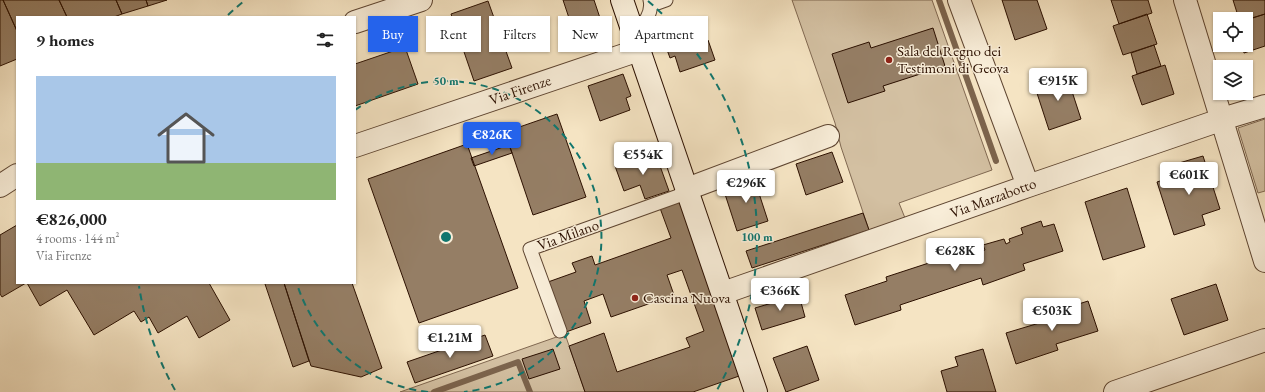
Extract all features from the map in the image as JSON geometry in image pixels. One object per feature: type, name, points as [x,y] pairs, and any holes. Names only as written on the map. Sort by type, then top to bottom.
[{"type":"street","points":[[356,22],[421,0]]},
{"type":"street","points":[[622,0],[627,16]]},
{"type":"street","points":[[959,0],[1028,186]]},
{"type":"street","points":[[1185,0],[1265,261]]},
{"type":"street","name":"Via Firenze","points":[[356,146],[620,47]]},
{"type":"street","points":[[640,52],[756,392]]},
{"type":"street","name":"Via Marzabotto","points":[[723,293],[1028,186],[1265,106]]},
{"type":"street","points":[[687,189],[828,136]]},
{"type":"street","points":[[0,186],[16,176]]},
{"type":"street","points":[[1115,392],[1265,340]]},
{"type":"lane","points":[[648,16],[650,13],[651,3],[666,0]]},
{"type":"lane","name":"Via Milano","points":[[560,331],[530,249],[678,196],[687,189]]},
{"type":"shaded area","points":[[792,0],[932,0],[992,170],[899,203],[905,218],[869,230],[841,147],[835,123]]},
{"type":"shaded area","points":[[1265,119],[1265,191],[1258,193],[1238,128]]},
{"type":"shaded area","points":[[565,334],[585,392],[400,392]]},
{"type":"building","points":[[0,0],[3,0],[16,29],[16,59],[0,66]]},
{"type":"building","points":[[3,0],[59,0],[67,16],[16,16],[16,29]]},
{"type":"building","points":[[59,0],[116,0],[122,14],[117,16],[67,16]]},
{"type":"building","points":[[116,0],[146,0],[148,6],[122,14]]},
{"type":"building","points":[[146,0],[167,0],[148,6]]},
{"type":"building","points":[[563,0],[594,0],[599,16],[568,16]]},
{"type":"building","points":[[1002,0],[1037,0],[1047,29],[1015,40]]},
{"type":"building","points":[[1111,0],[1148,0],[1152,13],[1119,24]]},
{"type":"building","points":[[1233,0],[1265,0],[1265,14],[1253,18],[1253,12],[1237,12]]},
{"type":"building","points":[[488,1],[493,16],[489,16],[489,52],[506,52],[512,68],[474,81],[464,52],[481,52],[481,16],[452,16],[451,14]]},
{"type":"building","points":[[1147,14],[1157,44],[1123,55],[1113,26]]},
{"type":"building","points":[[1265,14],[1265,46],[1253,50],[1253,18]]},
{"type":"building","name":"Sala del Regno dei Testimoni di Geova","points":[[933,28],[945,66],[883,86],[885,91],[848,103],[832,54],[869,42],[871,48]]},
{"type":"building","points":[[708,40],[715,60],[680,72],[675,56],[670,58],[668,52],[708,52]]},
{"type":"building","points":[[1154,45],[1161,66],[1137,74],[1131,53]]},
{"type":"building","points":[[390,52],[407,52],[418,84],[356,106],[356,64]]},
{"type":"building","points":[[1165,65],[1174,94],[1142,105],[1132,76]]},
{"type":"building","points":[[1066,73],[1081,119],[1049,130],[1034,84]]},
{"type":"building","points":[[623,74],[631,96],[626,98],[630,110],[600,121],[588,86]]},
{"type":"building","points":[[557,114],[586,197],[533,215],[505,132]]},
{"type":"building","points":[[467,144],[518,288],[419,323],[368,179]]},
{"type":"building","points":[[509,145],[512,153],[474,166],[471,158]]},
{"type":"building","points":[[655,152],[669,191],[645,199],[640,185],[624,191],[615,166]]},
{"type":"building","points":[[832,152],[843,182],[806,195],[796,164]]},
{"type":"building","points":[[1203,156],[1220,209],[1202,215],[1205,225],[1174,235],[1157,182],[1182,174],[1179,163]]},
{"type":"building","points":[[754,178],[768,221],[737,231],[723,188]]},
{"type":"building","points":[[1127,188],[1145,247],[1103,260],[1085,202]]},
{"type":"building","name":"Cascina Nuova","points":[[685,200],[745,374],[693,392],[585,392],[569,346],[604,333],[617,372],[690,347],[686,338],[704,331],[682,270],[667,275],[674,295],[611,317],[603,294],[584,301],[591,323],[566,332],[548,282],[576,272],[572,263],[592,256],[595,265],[671,238],[660,208]]},
{"type":"building","points":[[863,213],[869,230],[752,268],[746,251]]},
{"type":"building","points":[[1041,221],[1043,227],[1054,224],[1063,251],[1023,264],[1025,270],[983,285],[981,278],[900,305],[901,310],[855,325],[845,295],[887,281],[886,277],[941,259],[938,251],[960,244],[963,252],[974,248],[976,253],[985,250],[983,245],[1004,239],[1006,244],[1010,242],[1009,239],[1023,234],[1021,228]]},
{"type":"building","points":[[16,226],[16,284],[24,284],[2,297],[0,294],[0,235]]},
{"type":"building","points":[[28,284],[210,284],[230,320],[199,338],[187,316],[158,333],[149,317],[141,322],[134,311],[94,335],[67,290],[40,306]]},
{"type":"building","points":[[265,284],[284,284],[309,361],[293,367]]},
{"type":"building","points":[[284,284],[352,284],[382,368],[361,377],[311,366]]},
{"type":"building","points":[[1216,284],[1228,320],[1184,335],[1171,299]]},
{"type":"building","points":[[799,295],[805,317],[762,330],[755,308]]},
{"type":"building","points":[[1088,301],[1098,331],[1056,344],[1058,350],[1016,364],[1006,333],[1046,321],[1044,315]]},
{"type":"building","points":[[485,335],[493,356],[415,383],[407,362]]},
{"type":"building","points":[[807,346],[819,380],[786,392],[773,358]]},
{"type":"building","points":[[553,349],[560,369],[529,379],[522,359]]},
{"type":"building","points":[[983,349],[996,392],[947,392],[941,371],[958,366],[955,357]]},
{"type":"waterway","points":[[939,0],[996,161]]},
{"type":"waterway","points":[[434,392],[518,362],[530,392]]},
{"type":"place","name":"Sala del Regno dei Testimoni di Geova","points":[[889,60]]},
{"type":"place","name":"Cascina Nuova","points":[[635,298]]}]
